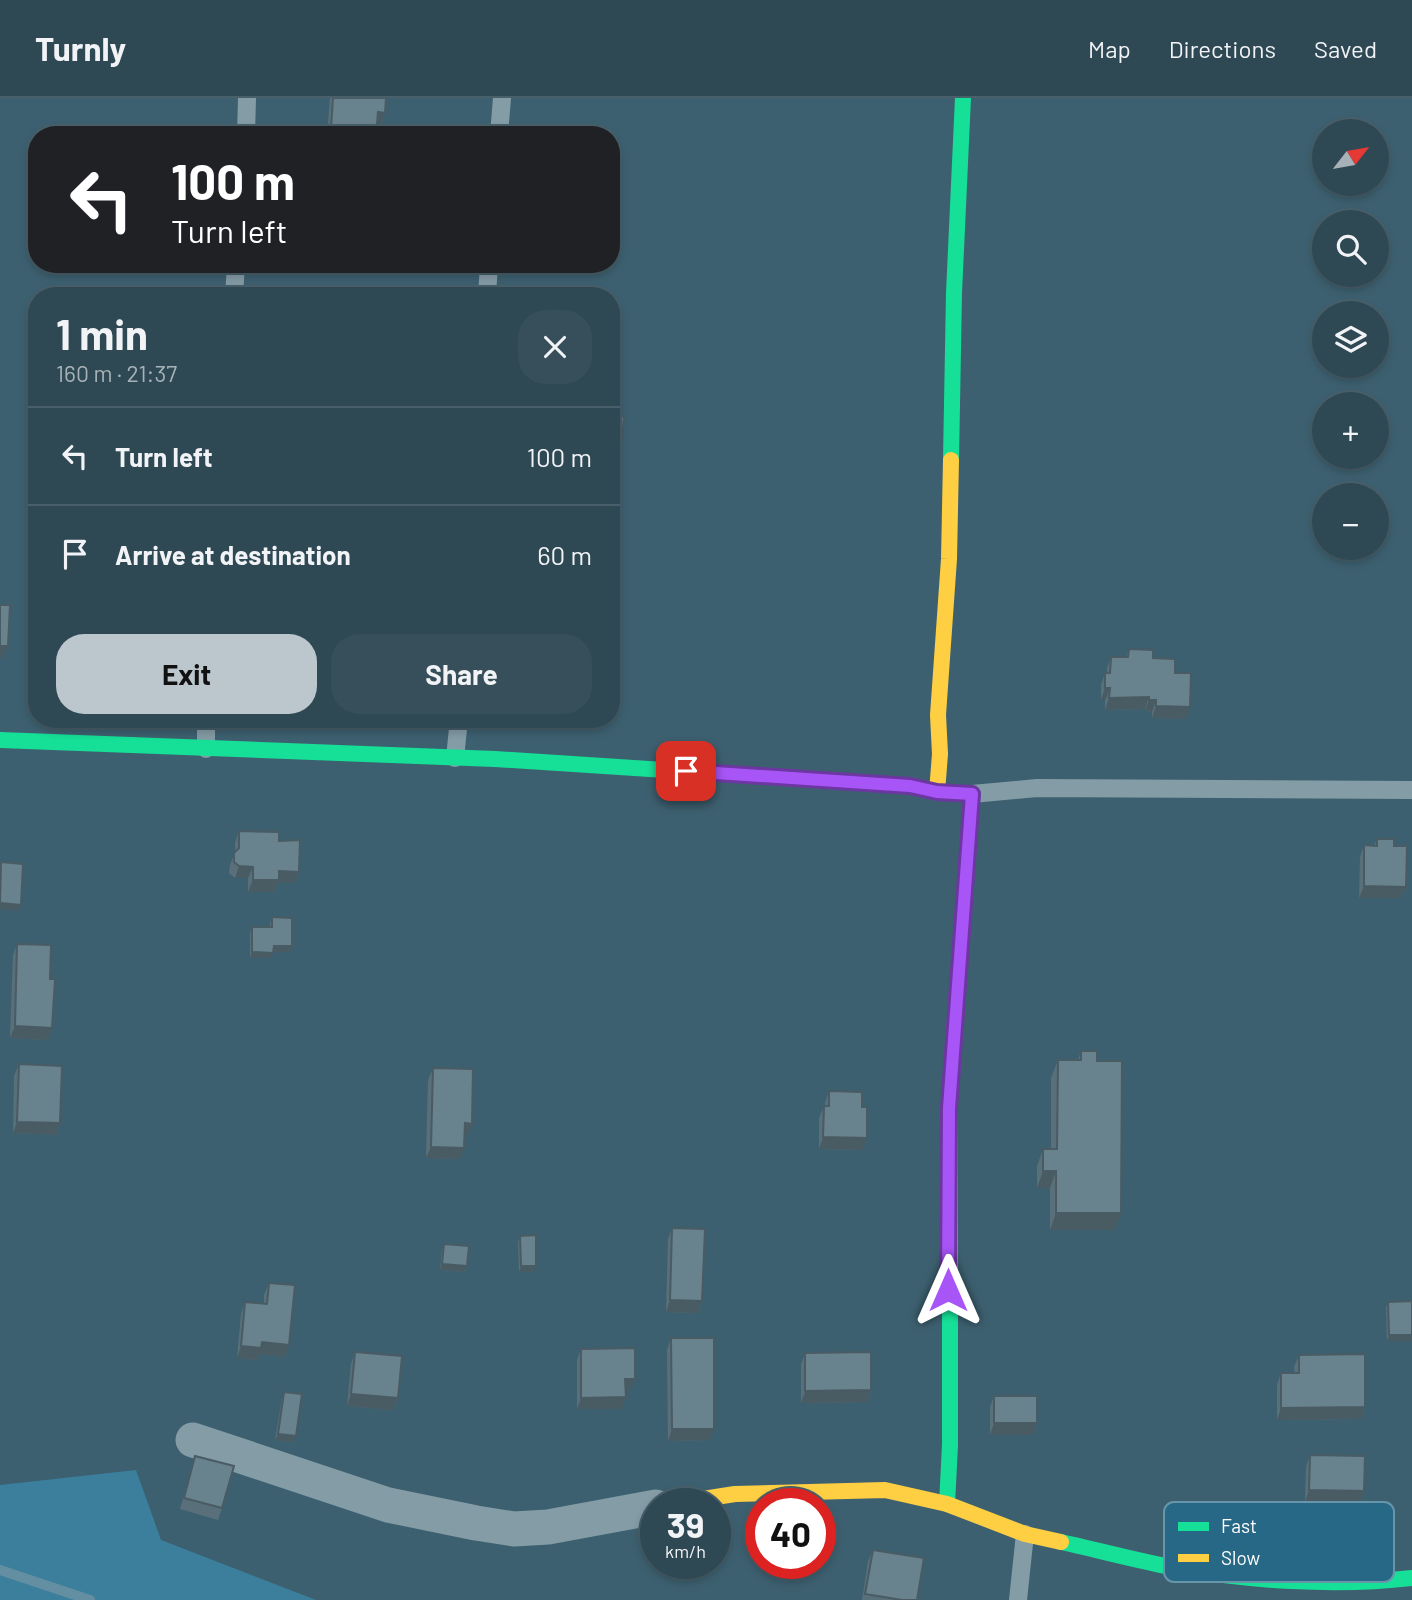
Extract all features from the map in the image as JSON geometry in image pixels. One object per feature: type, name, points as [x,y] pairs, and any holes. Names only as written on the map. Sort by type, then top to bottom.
[{"type":"street","points":[[937,792],[940,754],[938,715],[949,559],[954,293],[963,98]]},
{"type":"street","points":[[0,740],[455,758],[910,786],[937,792],[972,794],[949,1108],[950,1445],[947,1504]]},
{"type":"street","points":[[193,1440],[388,1505],[514,1529],[548,1527],[640,1510]]},
{"type":"street","points":[[731,1495],[885,1490],[947,1504],[1025,1534],[1164,1564]]},
{"type":"lane","points":[[246,126],[247,98]]},
{"type":"lane","points":[[500,126],[502,98]]},
{"type":"lane","points":[[206,728],[206,749]]},
{"type":"lane","points":[[455,758],[458,728]]},
{"type":"lane","points":[[972,794],[1037,788],[1412,790]]},
{"type":"lane","points":[[1018,1600],[1025,1534]]},
{"type":"lane","points":[[1403,1600],[1406,1579]]},
{"type":"shaded area","points":[[136,1470],[161,1540],[316,1600],[0,1600],[0,1485]]},
{"type":"building","points":[[333,98],[386,98],[385,113],[378,112],[377,126],[331,126]]},
{"type":"building","points":[[620,416],[624,417],[620,458]]},
{"type":"building","points":[[0,605],[10,605],[8,646],[0,646]]},
{"type":"building","points":[[1129,649],[1153,650],[1153,658],[1175,659],[1175,673],[1191,673],[1190,707],[1156,706],[1156,700],[1149,700],[1149,697],[1109,698],[1110,688],[1105,688],[1105,673],[1110,673],[1111,657],[1128,657]]},
{"type":"building","points":[[239,831],[279,832],[279,841],[300,840],[299,872],[279,871],[279,880],[253,880],[253,867],[239,866],[234,862],[234,853],[239,848]]},
{"type":"building","points":[[1377,839],[1394,839],[1394,846],[1407,846],[1406,887],[1364,886],[1364,845],[1377,846]]},
{"type":"building","points":[[1,862],[23,864],[21,905],[0,903]]},
{"type":"building","points":[[272,917],[292,918],[292,946],[274,946],[273,953],[252,952],[252,927],[272,927]]},
{"type":"building","points":[[17,944],[51,945],[50,979],[55,979],[52,1028],[15,1026]]},
{"type":"building","points":[[1081,1051],[1097,1051],[1097,1061],[1122,1061],[1121,1213],[1056,1213],[1056,1171],[1043,1171],[1043,1149],[1057,1149],[1058,1060],[1081,1060]]},
{"type":"building","points":[[19,1064],[62,1066],[60,1123],[17,1122]]},
{"type":"building","points":[[433,1068],[473,1069],[472,1124],[465,1123],[464,1148],[431,1147]]},
{"type":"building","points":[[829,1091],[862,1092],[862,1107],[867,1107],[867,1138],[823,1137],[824,1106],[829,1106]]},
{"type":"building","points":[[672,1228],[705,1229],[702,1301],[670,1300]]},
{"type":"building","points":[[536,1235],[536,1266],[521,1266],[520,1236]]},
{"type":"building","points":[[444,1244],[469,1246],[467,1266],[442,1264]]},
{"type":"building","points":[[269,1283],[295,1285],[289,1345],[262,1342],[261,1348],[241,1346],[245,1302],[267,1304]]},
{"type":"building","points":[[1412,1301],[1412,1335],[1389,1335],[1388,1302]]},
{"type":"building","points":[[671,1338],[714,1338],[714,1429],[672,1429]]},
{"type":"building","points":[[635,1348],[635,1379],[625,1379],[626,1397],[581,1398],[581,1349]]},
{"type":"building","points":[[355,1352],[402,1356],[398,1398],[351,1394]]},
{"type":"building","points":[[871,1352],[871,1390],[805,1391],[805,1353]]},
{"type":"building","points":[[1365,1354],[1365,1407],[1281,1408],[1281,1373],[1299,1373],[1299,1355]]},
{"type":"building","points":[[284,1392],[302,1394],[296,1436],[278,1434]]},
{"type":"building","points":[[994,1396],[1037,1396],[1037,1423],[994,1423]]},
{"type":"building","points":[[1310,1455],[1365,1456],[1364,1491],[1309,1490]]},
{"type":"building","points":[[195,1456],[234,1466],[222,1508],[184,1498]]},
{"type":"building","points":[[873,1550],[924,1558],[917,1600],[865,1594]]},
{"type":"waterway","points":[[0,1570],[90,1600]]},
{"type":"traffic: fast","points":[[951,460],[954,293],[963,98]]},
{"type":"traffic: fast","points":[[0,740],[495,759],[910,786],[941,792]]},
{"type":"traffic: fast","points":[[947,1504],[950,1445],[950,1094]]},
{"type":"traffic: fast","points":[[1061,1542],[1164,1565]]},
{"type":"traffic: fast","points":[[1394,1580],[1412,1578]]},
{"type":"traffic: fast","points":[[1322,1582],[1353,1582]]},
{"type":"traffic: slow","points":[[937,792],[940,754],[938,715],[949,559],[951,460]]},
{"type":"traffic: slow","points":[[941,792],[972,794],[950,1094]]},
{"type":"traffic: slow","points":[[731,1495],[885,1490],[947,1504],[1025,1534],[1061,1542]]},
{"type":"route","points":[[686,771],[910,786],[937,792],[972,794],[949,1108],[948,1290]]}]
